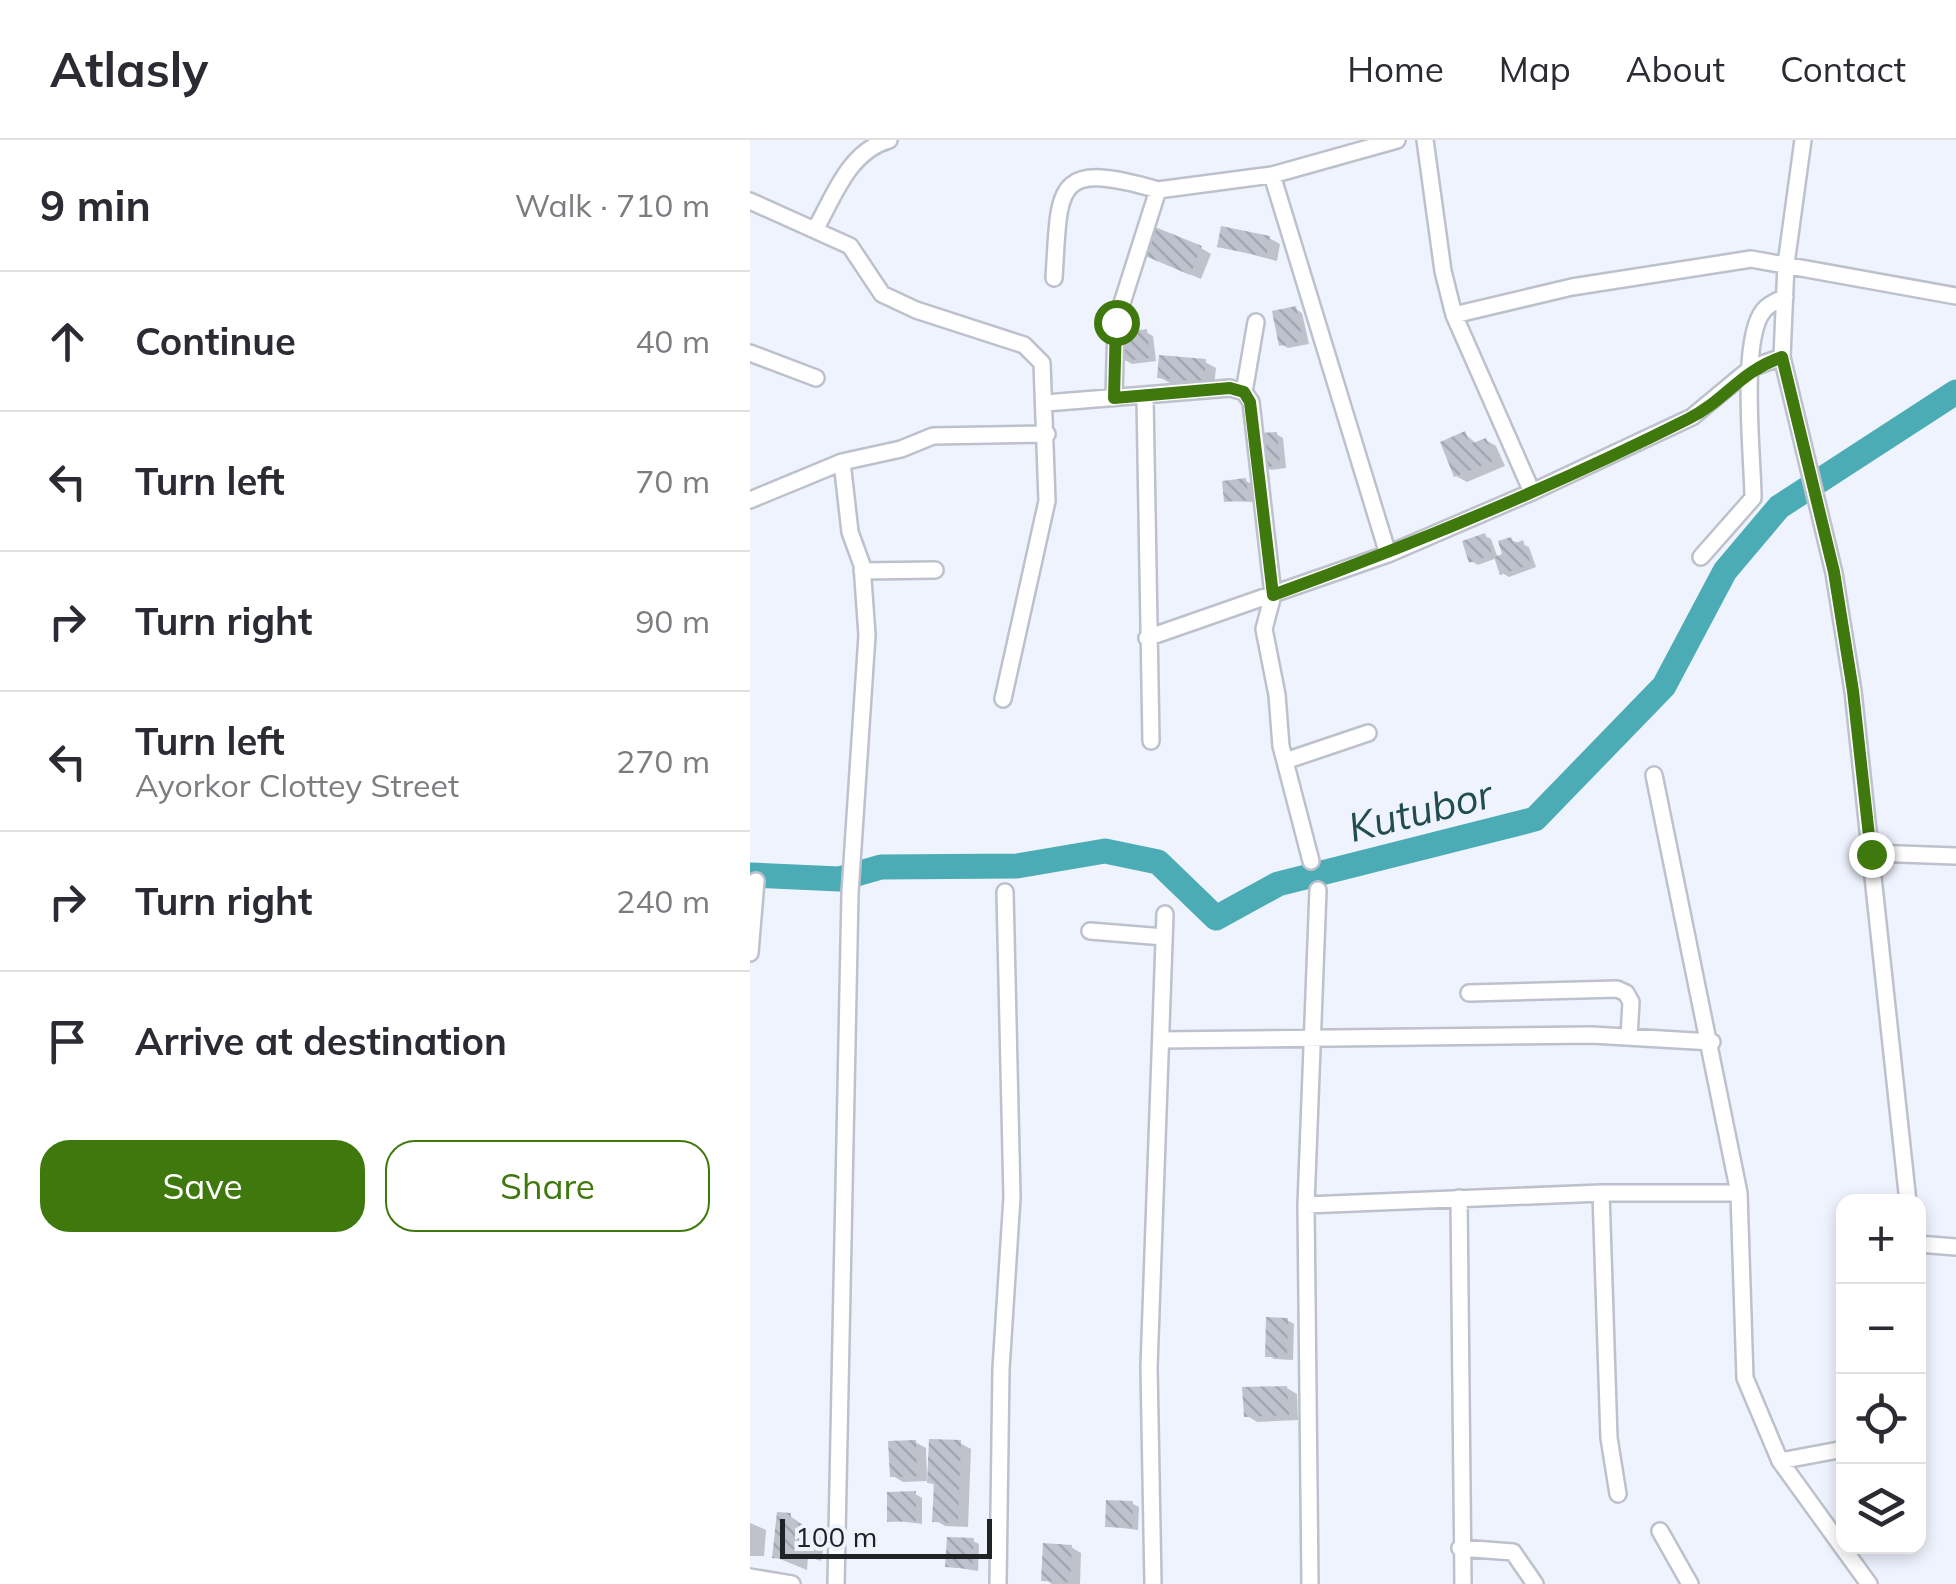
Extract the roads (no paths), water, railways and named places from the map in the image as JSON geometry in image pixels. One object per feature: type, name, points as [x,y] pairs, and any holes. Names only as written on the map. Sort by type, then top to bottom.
[{"type":"street","points":[[816,230],[855,160],[872,144],[888,140]]},
{"type":"street","points":[[1054,278],[1063,190],[1071,183],[1105,179],[1158,190],[1272,175],[1397,140]]},
{"type":"street","points":[[1425,140],[1443,270],[1454,315],[1532,492]]},
{"type":"street","points":[[1803,140],[1786,264],[1782,357],[1834,572],[1853,691],[1907,1194]]},
{"type":"street","points":[[1272,175],[1388,554]]},
{"type":"street","points":[[1114,398],[1116,322],[1151,200],[1158,190]]},
{"type":"street","points":[[750,201],[850,246],[882,294],[1034,351],[1042,363],[1047,501],[1003,699]]},
{"type":"street","points":[[1454,315],[1572,287],[1751,259],[1956,296]]},
{"type":"street","points":[[1701,556],[1753,498],[1748,455],[1751,368],[1765,308],[1784,297]]},
{"type":"street","points":[[1256,322],[1244,392],[1250,402],[1273,595],[1264,629],[1286,761],[1311,861]]},
{"type":"street","points":[[750,353],[816,378]]},
{"type":"street","points":[[1147,638],[1388,554],[1532,492],[1692,417],[1724,395],[1751,368],[1782,357]]},
{"type":"street","points":[[1046,403],[1230,388],[1244,392]]},
{"type":"street","points":[[1145,396],[1151,741]]},
{"type":"street","points":[[750,500],[842,462],[957,432],[1047,434]]},
{"type":"street","points":[[836,1584],[850,893],[867,634],[862,571],[850,532],[842,462]]},
{"type":"street","points":[[862,571],[935,570]]},
{"type":"street","points":[[1286,761],[1368,733]]},
{"type":"street","points":[[1654,775],[1712,1042],[1740,1194],[1742,1358],[1780,1461],[1869,1584]]},
{"type":"street","points":[[1871,854],[1956,856]]},
{"type":"street","points":[[750,953],[756,882]]},
{"type":"street","points":[[1310,1584],[1306,1206],[1318,890]]},
{"type":"street","points":[[998,1584],[1002,1369],[1012,1197],[1005,892]]},
{"type":"street","points":[[1153,1584],[1150,1366],[1165,914]]},
{"type":"street","points":[[1090,931],[1164,938]]},
{"type":"street","points":[[1469,993],[1617,989],[1630,1002],[1629,1038]]},
{"type":"street","points":[[1161,1040],[1629,1038],[1712,1042]]},
{"type":"street","points":[[1306,1206],[1601,1194],[1740,1194]]},
{"type":"street","points":[[1601,1194],[1609,1438],[1618,1494]]},
{"type":"street","points":[[1459,1198],[1463,1584]]},
{"type":"street","points":[[1926,1244],[1956,1246]]},
{"type":"street","points":[[1780,1461],[1836,1450]]},
{"type":"street","points":[[1660,1531],[1690,1584]]},
{"type":"street","points":[[1460,1548],[1513,1552],[1535,1584]]},
{"type":"street","points":[[750,1577],[792,1584]]},
{"type":"waterway","name":"Kutubor","points":[[750,875],[839,879],[881,867],[1017,866],[1105,851],[1158,862],[1216,918],[1278,884],[1535,819],[1664,686],[1725,571],[1779,507],[1956,392]]}]
